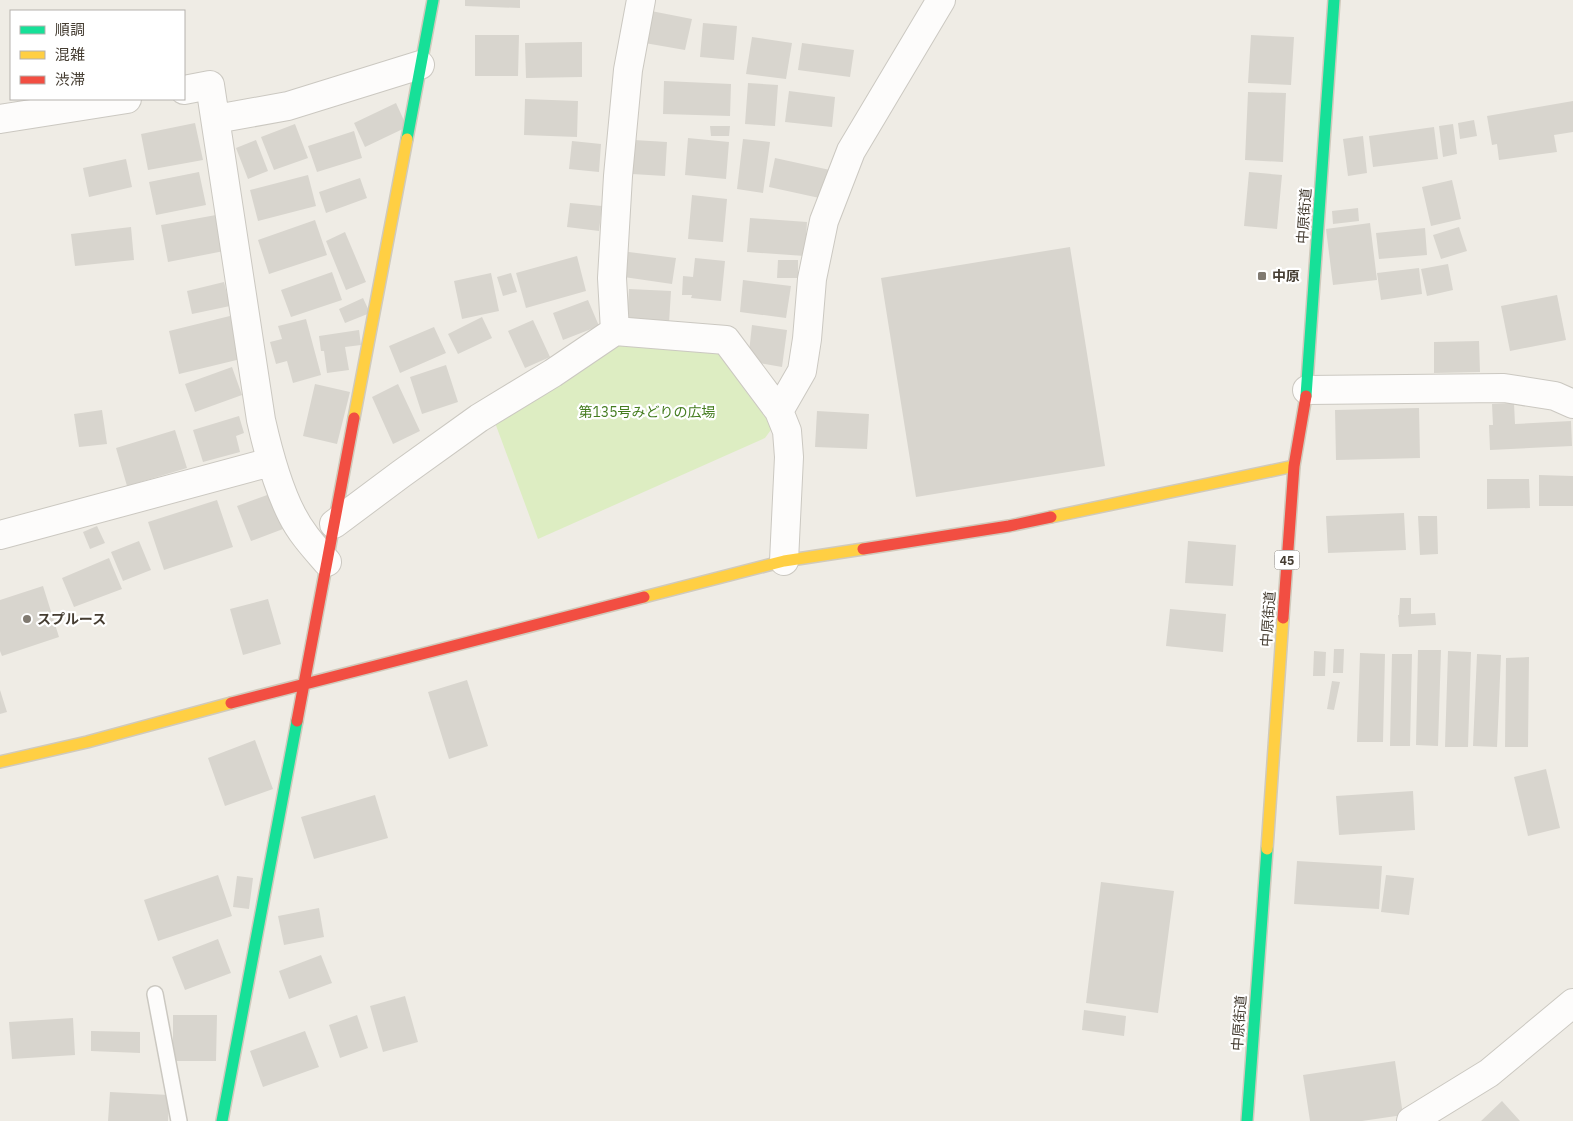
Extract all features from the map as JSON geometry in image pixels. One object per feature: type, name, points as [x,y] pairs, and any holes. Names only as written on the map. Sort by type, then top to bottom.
[{"type":"street","points":[[222,1121],[433,0]]},
{"type":"street","points":[[615,331],[612,278],[618,176],[628,70],[641,0]]},
{"type":"street","points":[[780,411],[802,371],[807,339],[812,278],[827,212],[851,151],[941,0]]},
{"type":"street","name":"中原街道","points":[[1247,1121],[1294,466],[1307,390],[1334,0]]},
{"type":"street","points":[[216,119],[288,106],[420,65]]},
{"type":"street","points":[[185,90],[210,86],[261,420],[271,462],[292,515],[309,542],[327,562]]},
{"type":"street","points":[[0,119],[121,100]]},
{"type":"street","points":[[334,524],[479,418],[553,373],[615,331],[726,340],[780,411],[787,432],[790,458],[784,561]]},
{"type":"street","points":[[1307,390],[1504,388],[1555,396],[1573,404]]},
{"type":"street","points":[[0,536],[271,462]]},
{"type":"street","points":[[0,762],[87,742],[304,683],[784,561],[1009,526],[1294,466]]},
{"type":"street","points":[[1411,1121],[1489,1073],[1573,1003]]},
{"type":"lane","points":[[155,994],[179,1121]]},
{"type":"green space","name":"第135号みどりの広場","points":[[631,340],[720,349],[744,389],[773,427],[765,438],[538,539],[494,420],[613,348]]},
{"type":"building","points":[[465,0],[520,0],[520,8],[465,6]]},
{"type":"building","points":[[646,10],[692,19],[685,50],[639,42]]},
{"type":"building","points":[[703,23],[737,26],[734,60],[700,57]]},
{"type":"building","points":[[475,35],[519,35],[518,76],[475,76]]},
{"type":"building","points":[[1251,35],[1294,37],[1291,85],[1248,83]]},
{"type":"building","points":[[752,37],[792,43],[786,79],[746,74]]},
{"type":"building","points":[[582,42],[582,77],[526,78],[525,43]]},
{"type":"building","points":[[802,43],[854,50],[850,77],[798,70]]},
{"type":"building","points":[[664,81],[731,84],[730,116],[663,114]]},
{"type":"building","points":[[748,83],[778,85],[775,126],[745,124]]},
{"type":"building","points":[[789,91],[835,97],[832,127],[785,122]]},
{"type":"building","points":[[1248,92],[1286,93],[1283,162],[1245,160]]},
{"type":"building","points":[[525,99],[578,101],[577,137],[524,135]]},
{"type":"building","points":[[1573,101],[1573,132],[1554,135],[1557,152],[1499,160],[1497,144],[1492,145],[1487,116]]},
{"type":"building","points":[[396,103],[407,127],[365,147],[354,123]]},
{"type":"building","points":[[1474,120],[1477,136],[1460,139],[1458,123]]},
{"type":"building","points":[[195,123],[203,160],[148,170],[141,134]]},
{"type":"building","points":[[295,124],[308,158],[274,170],[261,137]]},
{"type":"building","points":[[1453,124],[1457,154],[1443,157],[1439,126]]},
{"type":"building","points":[[710,126],[730,126],[729,136],[711,136]]},
{"type":"building","points":[[1434,127],[1438,159],[1373,167],[1369,136]]},
{"type":"building","points":[[354,131],[362,158],[317,172],[308,146]]},
{"type":"building","points":[[1363,136],[1367,173],[1348,176],[1343,139]]},
{"type":"building","points":[[688,138],[729,142],[726,179],[685,175]]},
{"type":"building","points":[[743,139],[770,142],[763,193],[737,189]]},
{"type":"building","points":[[256,140],[268,171],[248,179],[236,148]]},
{"type":"building","points":[[634,140],[667,142],[665,176],[632,174]]},
{"type":"building","points":[[572,141],[601,144],[599,172],[569,169]]},
{"type":"building","points":[[775,158],[830,170],[824,199],[769,187]]},
{"type":"building","points":[[126,159],[132,187],[89,197],[83,168]]},
{"type":"building","points":[[199,172],[206,205],[156,215],[149,182]]},
{"type":"building","points":[[1249,172],[1282,175],[1277,229],[1244,226]]},
{"type":"building","points":[[308,175],[316,206],[258,221],[250,190]]},
{"type":"building","points":[[360,178],[367,198],[326,213],[319,192]]},
{"type":"building","points":[[1452,180],[1461,219],[1431,226],[1422,187]]},
{"type":"building","points":[[692,195],[727,199],[723,242],[688,239]]},
{"type":"building","points":[[570,203],[602,206],[599,231],[567,227]]},
{"type":"building","points":[[1358,208],[1359,221],[1333,224],[1332,211]]},
{"type":"building","points":[[216,215],[224,251],[168,262],[161,225]]},
{"type":"building","points":[[750,218],[807,222],[805,256],[747,252]]},
{"type":"building","points":[[315,220],[327,255],[269,274],[258,240]]},
{"type":"building","points":[[1370,223],[1377,280],[1333,285],[1326,229]]},
{"type":"building","points":[[131,227],[134,260],[75,266],[71,234]]},
{"type":"building","points":[[1459,227],[1467,251],[1441,259],[1433,235]]},
{"type":"building","points":[[1425,228],[1427,255],[1379,259],[1376,233]]},
{"type":"building","points":[[345,232],[366,282],[346,290],[326,241]]},
{"type":"building","points":[[1070,247],[1105,466],[916,497],[881,278]]},
{"type":"building","points":[[621,251],[676,258],[672,284],[617,276]]},
{"type":"building","points":[[577,256],[586,291],[526,308],[516,273]]},
{"type":"building","points":[[695,258],[725,261],[721,301],[691,298],[692,295],[682,295],[683,276],[693,277]]},
{"type":"building","points":[[778,260],[798,260],[798,278],[777,278]]},
{"type":"building","points":[[1448,264],[1453,290],[1427,296],[1421,269]]},
{"type":"building","points":[[1419,268],[1422,294],[1381,300],[1377,273]]},
{"type":"building","points":[[332,272],[342,300],[291,317],[281,290]]},
{"type":"building","points":[[491,273],[499,311],[462,319],[454,281]]},
{"type":"building","points":[[511,273],[517,292],[503,296],[497,277]]},
{"type":"building","points":[[743,280],[791,286],[786,318],[740,312]]},
{"type":"building","points":[[224,282],[230,306],[192,314],[187,291]]},
{"type":"building","points":[[629,289],[671,291],[669,323],[627,320]]},
{"type":"building","points":[[1557,295],[1566,340],[1510,351],[1501,306]]},
{"type":"building","points":[[363,298],[370,313],[345,323],[339,309]]},
{"type":"building","points":[[588,300],[599,326],[563,340],[553,313]]},
{"type":"building","points":[[238,314],[249,357],[179,374],[169,331]]},
{"type":"building","points":[[482,317],[492,338],[458,354],[448,334]]},
{"type":"building","points":[[306,319],[321,375],[293,383],[287,361],[276,364],[270,342],[282,339],[278,326]]},
{"type":"building","points":[[533,320],[550,357],[525,368],[508,331]]},
{"type":"building","points":[[752,325],[787,330],[782,367],[748,361]]},
{"type":"building","points":[[434,327],[446,353],[400,373],[389,346]]},
{"type":"building","points":[[359,330],[361,345],[345,347],[349,370],[327,373],[324,351],[321,351],[319,336]]},
{"type":"building","points":[[1479,341],[1480,372],[1434,373],[1434,342]]},
{"type":"building","points":[[446,365],[458,402],[422,414],[410,377]]},
{"type":"building","points":[[232,367],[242,395],[195,412],[185,384]]},
{"type":"building","points":[[315,384],[350,392],[337,444],[303,436]]},
{"type":"building","points":[[398,384],[420,431],[393,444],[372,397]]},
{"type":"building","points":[[1514,403],[1515,424],[1571,421],[1572,446],[1490,450],[1489,425],[1493,425],[1492,404]]},
{"type":"building","points":[[1419,408],[1420,458],[1336,460],[1335,410]]},
{"type":"building","points":[[102,410],[107,444],[79,447],[74,414]]},
{"type":"building","points":[[817,411],[869,414],[867,449],[815,447]]},
{"type":"building","points":[[239,416],[244,433],[236,436],[240,452],[203,462],[193,430]]},
{"type":"building","points":[[175,430],[187,468],[127,486],[116,448]]},
{"type":"building","points":[[1539,475],[1573,476],[1573,506],[1539,506]]},
{"type":"building","points":[[1487,479],[1529,479],[1530,508],[1487,509]]},
{"type":"building","points":[[270,494],[283,529],[251,541],[237,506]]},
{"type":"building","points":[[217,500],[233,547],[164,570],[148,522]]},
{"type":"building","points":[[1404,513],[1406,550],[1328,553],[1326,516]]},
{"type":"building","points":[[1418,516],[1437,516],[1438,554],[1420,555]]},
{"type":"building","points":[[97,526],[105,543],[90,549],[83,532]]},
{"type":"building","points":[[139,541],[151,570],[123,581],[111,552]]},
{"type":"building","points":[[1188,541],[1236,545],[1233,586],[1185,583]]},
{"type":"building","points":[[109,558],[122,589],[74,607],[62,578]]},
{"type":"building","name":"スプルース","points":[[43,586],[59,637],[2,656],[0,651],[0,600]]},
{"type":"building","points":[[1400,598],[1411,598],[1411,614],[1435,613],[1436,625],[1399,627]]},
{"type":"building","points":[[268,599],[281,644],[243,655],[230,609]]},
{"type":"building","points":[[1170,609],[1226,614],[1223,652],[1166,646]]},
{"type":"building","points":[[1334,649],[1344,649],[1343,673],[1333,673]]},
{"type":"building","points":[[1418,650],[1441,650],[1438,746],[1416,745]]},
{"type":"building","points":[[1314,651],[1326,652],[1325,676],[1313,676]]},
{"type":"building","points":[[1448,651],[1471,652],[1468,747],[1445,747]]},
{"type":"building","points":[[1360,653],[1385,654],[1383,742],[1357,742]]},
{"type":"building","points":[[1392,654],[1412,654],[1410,746],[1390,746]]},
{"type":"building","points":[[1477,654],[1501,655],[1497,747],[1473,746]]},
{"type":"building","points":[[1529,657],[1528,747],[1505,747],[1506,658]]},
{"type":"building","points":[[467,680],[488,746],[449,759],[428,692]]},
{"type":"building","points":[[1332,681],[1340,682],[1334,710],[1327,709]]},
{"type":"building","points":[[0,690],[7,712],[0,714]]},
{"type":"building","points":[[255,740],[273,789],[225,806],[208,758]]},
{"type":"building","points":[[1546,769],[1560,828],[1528,836],[1514,777]]},
{"type":"building","points":[[1413,791],[1415,830],[1339,835],[1336,796]]},
{"type":"building","points":[[375,795],[388,838],[314,859],[301,817]]},
{"type":"building","points":[[1297,861],[1382,866],[1379,909],[1294,904]]},
{"type":"building","points":[[218,875],[232,916],[158,941],[144,900]]},
{"type":"building","points":[[1386,875],[1414,878],[1409,915],[1381,912]]},
{"type":"building","points":[[237,876],[253,878],[249,909],[233,907]]},
{"type":"building","points":[[1101,882],[1174,891],[1158,1013],[1086,1003]]},
{"type":"building","points":[[319,908],[324,937],[284,945],[278,916]]},
{"type":"building","points":[[218,939],[231,973],[185,990],[172,957]]},
{"type":"building","points":[[321,955],[332,983],[289,999],[279,971]]},
{"type":"building","points":[[405,996],[418,1042],[383,1052],[370,1006]]},
{"type":"building","points":[[1084,1010],[1126,1016],[1124,1036],[1082,1030]]},
{"type":"building","points":[[173,1015],[217,1015],[216,1061],[173,1061]]},
{"type":"building","points":[[357,1015],[368,1048],[340,1058],[329,1025]]},
{"type":"building","points":[[73,1018],[75,1055],[12,1059],[9,1022]]},
{"type":"building","points":[[91,1031],[140,1032],[140,1053],[91,1051]]},
{"type":"building","points":[[305,1031],[319,1067],[263,1087],[250,1051]]},
{"type":"building","points":[[1395,1061],[1403,1115],[1362,1121],[1310,1121],[1303,1075]]},
{"type":"building","points":[[110,1092],[169,1095],[168,1121],[108,1121]]},
{"type":"building","points":[[1502,1101],[1520,1121],[1481,1121]]},
{"type":"traffic: fast","points":[[407,139],[433,0]]},
{"type":"traffic: fast","points":[[1306,396],[1334,0]]},
{"type":"traffic: fast","points":[[222,1121],[297,721]]},
{"type":"traffic: fast","points":[[1247,1121],[1267,849]]},
{"type":"traffic: slow","points":[[354,418],[407,139]]},
{"type":"traffic: slow","points":[[1051,517],[1294,466]]},
{"type":"traffic: slow","points":[[644,597],[784,561],[863,549]]},
{"type":"traffic: slow","points":[[1267,849],[1283,618]]},
{"type":"traffic: slow","points":[[0,762],[87,742],[231,703]]},
{"type":"traffic: jam","points":[[1283,618],[1294,466],[1306,396]]},
{"type":"traffic: jam","points":[[297,721],[354,418]]},
{"type":"traffic: jam","points":[[863,549],[1009,526],[1051,517]]},
{"type":"traffic: jam","points":[[231,703],[644,597]]},
{"type":"place","name":"中原","points":[[1262,276]]},
{"type":"place","name":"スプルース","points":[[27,619]]}]
